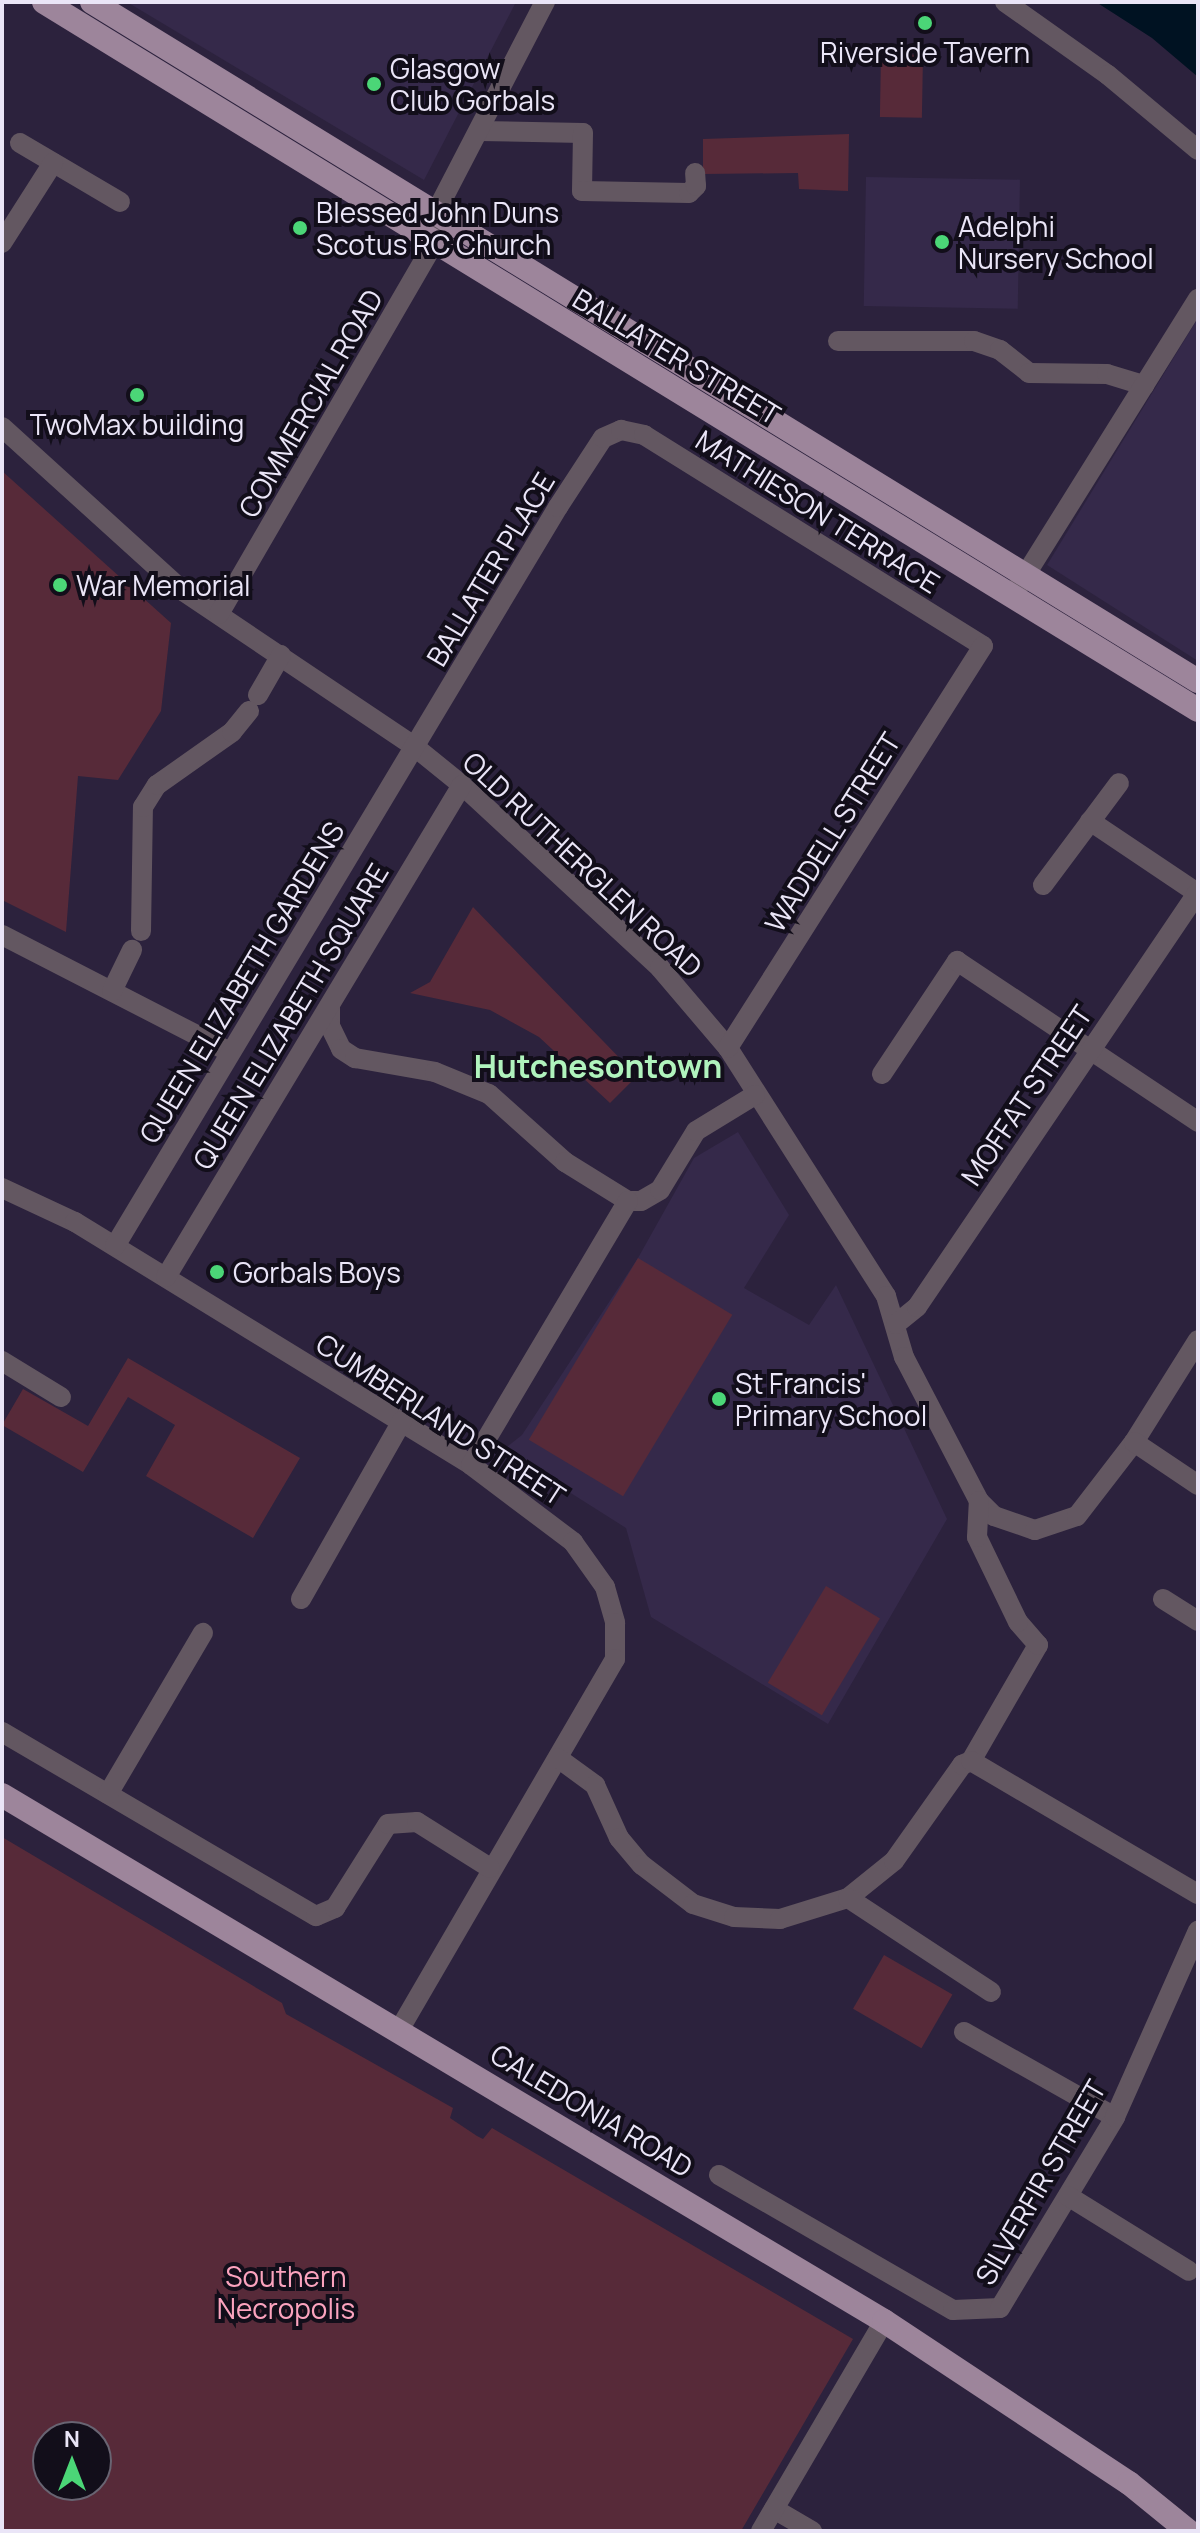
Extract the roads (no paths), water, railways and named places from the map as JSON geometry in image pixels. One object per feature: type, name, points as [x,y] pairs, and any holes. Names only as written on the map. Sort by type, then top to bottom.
[{"type":"main road","name":"BALLATER STREET","points":[[44,2],[1198,710]]},
{"type":"main road","name":"BALLATER STREET","points":[[92,2],[1028,572],[1198,681]]},
{"type":"main road","name":"CALEDONIA ROAD","points":[[2,1795],[400,2029],[884,2321],[1141,2493],[1188,2531]]},
{"type":"main road","name":"CALEDONIA ROAD","points":[[1141,2493],[1160,2531]]},
{"type":"street","name":"COMMERCIAL ROAD","points":[[219,614],[434,243],[436,212],[545,2]]},
{"type":"street","points":[[1005,2],[1108,75],[1198,150]]},
{"type":"street","points":[[480,131],[583,133],[582,191],[689,193],[696,186],[695,173]]},
{"type":"street","points":[[20,143],[120,202]]},
{"type":"street","points":[[2,243],[53,163]]},
{"type":"street","points":[[1013,596],[1198,299]]},
{"type":"street","points":[[838,341],[974,341],[1000,350],[1029,373],[1107,374],[1144,385]]},
{"type":"street","name":"OLD RUTHERGLEN ROAD","points":[[2,427],[10,439],[183,591],[415,747],[462,785],[660,968],[728,1048],[755,1095],[886,1296],[904,1357],[979,1501],[994,1516],[1035,1530],[1077,1516],[1134,1442]]},
{"type":"street","name":"MATHIESON TERRACE","points":[[621,430],[644,435],[983,646]]},
{"type":"street","name":"BALLATER PLACE","points":[[415,747],[596,450],[610,433],[621,430]]},
{"type":"street","points":[[839,490],[854,466]]},
{"type":"street","name":"WADDELL STREET","points":[[728,1048],[983,646]]},
{"type":"street","points":[[141,931],[143,807],[157,785],[232,732],[281,655]]},
{"type":"street","name":"QUEEN ELIZABETH GARDENS","points":[[115,1246],[415,747]]},
{"type":"street","points":[[1043,885],[1119,783]]},
{"type":"street","name":"QUEEN ELIZABETH SQUARE","points":[[166,1277],[462,785]]},
{"type":"street","points":[[1090,821],[1198,893]]},
{"type":"street","name":"MOFFAT STREET","points":[[896,1324],[917,1307],[1198,893]]},
{"type":"street","points":[[2,935],[230,1052]]},
{"type":"street","points":[[112,991],[132,950]]},
{"type":"street","points":[[882,1074],[957,961],[1198,1122]]},
{"type":"street","points":[[331,1005],[330,1026],[341,1049],[355,1058],[435,1072],[489,1094],[565,1162],[628,1201],[641,1201],[660,1190],[696,1131],[755,1095]]},
{"type":"street","name":"CUMBERLAND STREET","points":[[2,1188],[115,1246],[471,1465],[573,1542],[605,1587],[615,1623],[615,1659],[490,1868],[400,2029]]},
{"type":"street","points":[[471,1465],[608,1242],[628,1201]]},
{"type":"street","points":[[1198,1340],[1134,1442],[1198,1485]]},
{"type":"street","points":[[2,1361],[61,1397]]},
{"type":"street","points":[[301,1599],[402,1421]]},
{"type":"street","name":"OLD RUTHERGLEN ROAD","points":[[558,1758],[595,1785],[619,1838],[642,1865],[693,1904],[734,1917],[780,1919],[848,1898],[879,1876],[962,1765],[971,1761],[1038,1645],[1018,1622],[977,1537],[979,1501]]},
{"type":"street","points":[[1163,1599],[1198,1621]]},
{"type":"street","points":[[108,1794],[203,1633]]},
{"type":"street","points":[[2,1732],[316,1916],[335,1908],[388,1824],[417,1822],[490,1868]]},
{"type":"street","points":[[971,1761],[1198,1894]]},
{"type":"street","points":[[848,1898],[991,1992]]},
{"type":"street","name":"SILVERFIR STREET","points":[[719,2175],[953,2310],[1000,2308],[1115,2117],[1198,1931]]},
{"type":"street","points":[[964,2032],[1115,2117]]},
{"type":"street","points":[[1068,2196],[1189,2271]]},
{"type":"street","points":[[761,2531],[884,2321]]},
{"type":"street","points":[[774,2509],[812,2531]]},
{"type":"water","points":[[1096,2],[1198,2],[1198,77],[1152,38]]},
{"type":"place","name":"Riverside Tavern","points":[[925,23]]},
{"type":"place","name":"Glasgow Club Gorbals","points":[[374,84]]},
{"type":"place","name":"Blessed John Duns Scotus RC Church","points":[[300,228]]},
{"type":"place","name":"Adelphi Nursery School","points":[[942,242]]},
{"type":"place","name":"TwoMax building","points":[[137,395]]},
{"type":"place","name":"War Memorial","points":[[60,585]]},
{"type":"place","name":"Gorbals Boys","points":[[217,1272]]},
{"type":"place","name":"St Francis' Primary School","points":[[719,1399]]},
{"type":"district","name":"Hutchesontown","points":[[598,1066]]},
{"type":"park label","name":"Southern Necropolis","points":[[286,2292]]}]
